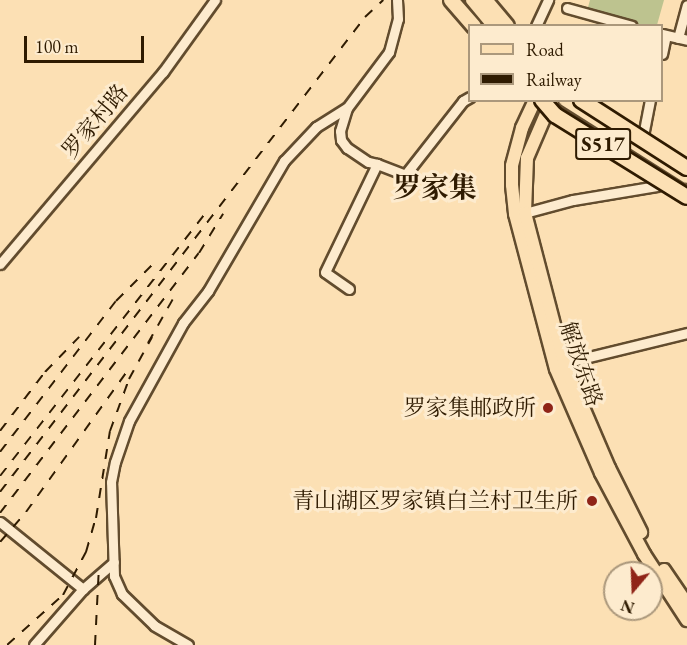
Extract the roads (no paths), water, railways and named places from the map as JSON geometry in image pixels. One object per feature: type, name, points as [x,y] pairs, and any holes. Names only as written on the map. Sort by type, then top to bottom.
[{"type":"highway","points":[[451,0],[472,24]]},
{"type":"highway","points":[[485,0],[505,24]]},
{"type":"highway","points":[[549,102],[555,115],[687,197]]},
{"type":"highway","points":[[584,102],[687,168]]},
{"type":"main road","points":[[459,0],[479,24]]},
{"type":"main road","points":[[472,0],[492,24]]},
{"type":"main road","name":"解放东路","points":[[534,102],[522,128],[512,166],[520,214],[556,369],[601,473],[644,554],[687,620]]},
{"type":"main road","name":"解放东路","points":[[549,102],[527,158],[520,214],[564,363],[609,468],[649,546],[687,604]]},
{"type":"main road","name":"S517","points":[[550,102],[657,186]]},
{"type":"main road","name":"S517","points":[[569,102],[654,157]]},
{"type":"main road","points":[[654,157],[687,177]]},
{"type":"main road","points":[[657,186],[687,204]]},
{"type":"street","name":"罗家村路","points":[[0,264],[163,72],[215,0]]},
{"type":"street","points":[[397,0],[398,19],[389,52],[347,108],[340,131],[341,140],[357,156],[405,174],[463,101],[468,98]]},
{"type":"street","points":[[537,24],[548,0]]},
{"type":"street","points":[[664,34],[683,39],[687,5]]},
{"type":"street","points":[[567,8],[625,24]]},
{"type":"street","points":[[650,102],[642,143],[654,157]]},
{"type":"street","points":[[188,645],[154,625],[122,594],[114,576],[111,482],[129,421],[183,323],[208,291],[284,161],[316,127],[347,108]]},
{"type":"street","points":[[349,289],[325,272],[377,164]]},
{"type":"street","points":[[520,214],[573,200],[657,186]]},
{"type":"street","points":[[564,363],[687,333]]},
{"type":"street","points":[[0,522],[83,589]]},
{"type":"street","points":[[34,645],[83,589],[114,562]]},
{"type":"railway","points":[[0,492],[365,17],[383,0]]},
{"type":"railway","points":[[0,476],[206,212]]},
{"type":"railway","points":[[0,513],[199,253],[223,214]]},
{"type":"railway","points":[[0,452],[116,301],[153,264]]},
{"type":"railway","points":[[148,343],[174,297]]},
{"type":"railway","points":[[0,431],[45,372],[79,337]]},
{"type":"railway","points":[[7,645],[63,595],[86,552],[96,518],[110,431],[129,379],[152,337]]},
{"type":"railway","points":[[0,542],[26,512],[126,373]]},
{"type":"railway","points":[[95,645],[99,565]]},
{"type":"place","name":"罗家集邮政所","points":[[548,408]]},
{"type":"place","name":"青山湖区罗家镇白兰村卫生所","points":[[592,501]]},
{"type":"district","name":"罗家集","points":[[435,187]]}]
